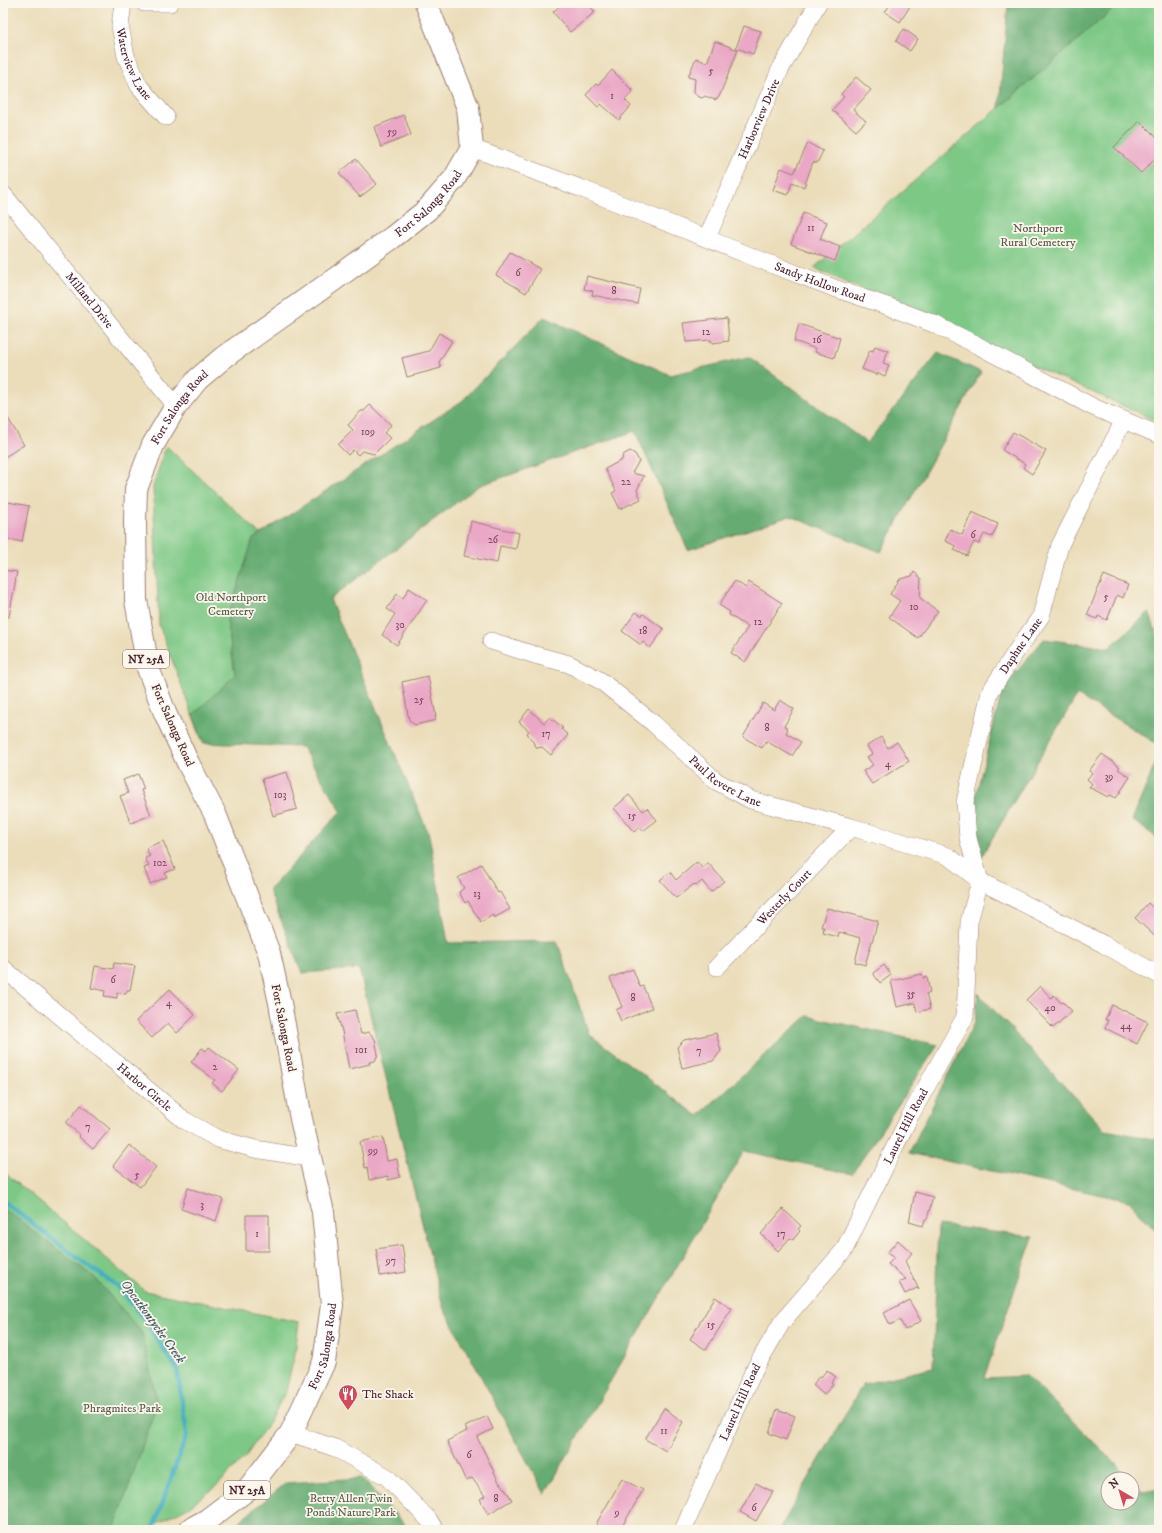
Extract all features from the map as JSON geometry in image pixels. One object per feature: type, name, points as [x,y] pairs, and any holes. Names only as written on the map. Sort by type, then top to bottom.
[{"type":"main road","points":[[426,3],[468,108],[472,148]]},
{"type":"main road","name":"Fort Salonga Road","points":[[189,1530],[207,1520],[248,1489],[291,1433],[324,1362],[332,1304],[323,1212],[301,1119],[280,1003],[269,954],[215,814],[188,763],[165,713],[148,668],[136,600],[136,489],[153,445],[176,406],[198,379],[224,357],[335,279],[427,210],[454,179],[472,148]]},
{"type":"street","name":"Waterview Lane","points":[[123,3],[120,26],[126,56],[139,86],[166,117]]},
{"type":"street","points":[[144,3],[170,3]]},
{"type":"street","name":"Harborview Drive","points":[[708,238],[780,70],[818,3]]},
{"type":"street","name":"Sandy Hollow Road","points":[[472,148],[580,188],[763,261],[934,324],[1094,407],[1159,435]]},
{"type":"street","name":"Milland Drive","points":[[3,194],[176,406]]},
{"type":"street","name":"Daphne Lane","points":[[980,881],[968,838],[965,802],[990,692],[1015,652],[1041,616],[1060,545],[1124,420]]},
{"type":"street","name":"Paul Revere Lane","points":[[491,641],[569,664],[601,681],[653,723],[716,781],[751,800],[948,856],[980,881]]},
{"type":"street","name":"Westerly Court","points":[[717,967],[850,827]]},
{"type":"street","points":[[980,881],[1103,944],[1159,975]]},
{"type":"street","name":"Laurel Hill Road","points":[[683,1530],[754,1370],[782,1322],[844,1250],[910,1116],[966,1017],[969,922],[980,881]]},
{"type":"street","name":"Harbor Circle","points":[[3,968],[184,1120],[218,1139],[254,1149],[310,1158]]},
{"type":"street","points":[[291,1433],[335,1448],[387,1477],[429,1520],[435,1530]]},
{"type":"green space","points":[[1008,3],[1120,3],[999,108]]},
{"type":"green space","name":"Northport Rural Cemetery","points":[[1120,3],[1159,3],[1159,422],[814,268]]},
{"type":"green space","points":[[544,317],[670,375],[749,357],[867,443],[938,353],[981,372],[881,552],[790,516],[688,550],[635,431],[478,486],[330,599],[429,835],[448,943],[557,941],[589,1034],[698,1116],[807,1016],[938,1045],[852,1174],[744,1151],[545,1494],[443,1307],[359,969],[302,973],[269,890],[341,811],[302,747],[203,743],[193,715],[235,675],[227,620],[253,539],[462,401]]},
{"type":"green space","name":"Old Northport Cemetery","points":[[166,446],[330,599],[203,743],[159,625],[153,487]]},
{"type":"green space","points":[[1149,612],[1159,641],[1159,745],[1077,695],[980,859],[975,798],[1003,688],[1044,639],[1109,648]]},
{"type":"green space","points":[[1159,755],[1159,839],[1132,820]]},
{"type":"green space","points":[[978,993],[1105,1130],[1159,1140],[1159,1234],[1129,1201],[909,1153],[975,1021]]},
{"type":"green space","name":"Phragmites Park","points":[[3,1171],[145,1291],[299,1322],[295,1353],[286,1391],[269,1422],[246,1456],[217,1486],[188,1507],[144,1530],[3,1530]]},
{"type":"green space","points":[[3,1208],[95,1278],[142,1333],[157,1403],[114,1530],[3,1530]]},
{"type":"green space","points":[[938,1225],[1033,1237],[984,1378],[1027,1376],[1123,1471],[1100,1471],[1100,1511],[1140,1511],[1140,1489],[1143,1492],[1159,1489],[1159,1530],[779,1530],[863,1384],[933,1368]]},
{"type":"green space","name":"Betty Allen Twin Ponds Nature Park","points":[[362,1478],[410,1530],[229,1530],[286,1483]]},
{"type":"building","points":[[563,3],[587,3],[595,12],[570,32],[553,12]]},
{"type":"building","points":[[891,3],[912,3],[900,22],[885,12]]},
{"type":"building","points":[[744,26],[761,31],[753,54],[736,48]]},
{"type":"building","points":[[904,29],[918,39],[910,51],[896,41]]},
{"type":"building","points":[[715,41],[738,50],[719,97],[715,100],[705,96],[702,98],[697,96],[694,92],[695,79],[688,77],[696,58],[707,63]]},
{"type":"building","points":[[612,70],[633,91],[625,100],[631,106],[619,120],[601,104],[598,107],[586,95]]},
{"type":"building","points":[[856,77],[871,90],[853,110],[866,121],[856,131],[832,110],[844,97],[841,94]]},
{"type":"building","points":[[404,115],[411,135],[381,147],[374,127]]},
{"type":"building","points":[[1140,121],[1159,140],[1159,155],[1141,173],[1114,147]]},
{"type":"building","points":[[808,143],[823,151],[817,163],[813,162],[804,187],[792,182],[788,195],[773,190],[781,168],[794,173]]},
{"type":"building","points":[[356,159],[377,184],[360,197],[339,173]]},
{"type":"building","points":[[803,213],[827,222],[820,239],[840,247],[835,261],[791,244]]},
{"type":"building","points":[[510,252],[540,269],[526,293],[496,275]]},
{"type":"building","points":[[587,276],[640,289],[637,304],[592,295],[593,291],[584,289]]},
{"type":"building","points":[[727,318],[729,341],[712,343],[711,340],[686,342],[683,323]]},
{"type":"building","points":[[799,324],[840,338],[834,358],[815,352],[816,349],[794,341]]},
{"type":"building","points":[[439,333],[452,341],[439,362],[441,368],[407,377],[402,358],[429,351]]},
{"type":"building","points":[[875,346],[888,351],[883,363],[889,365],[885,376],[878,373],[877,375],[862,369],[870,350],[873,351]]},
{"type":"building","points":[[370,405],[391,425],[384,433],[390,438],[374,454],[362,451],[358,455],[353,450],[348,455],[338,445],[353,430],[348,425],[361,411],[364,411]]},
{"type":"building","points":[[3,410],[24,445],[3,458]]},
{"type":"building","points":[[1013,432],[1046,451],[1032,474],[1023,468],[1025,464],[1002,450]]},
{"type":"building","points":[[630,451],[635,454],[639,461],[632,473],[644,476],[637,490],[641,499],[620,509],[612,493],[616,491],[605,469],[622,460],[623,455]]},
{"type":"building","points":[[3,501],[29,506],[22,542],[3,538]]},
{"type":"building","points":[[972,512],[998,524],[992,537],[984,534],[979,544],[974,542],[967,556],[954,550],[956,546],[945,541],[950,529],[962,535]]},
{"type":"building","points":[[471,521],[519,533],[516,549],[500,546],[497,563],[464,556]]},
{"type":"building","points":[[3,570],[17,572],[9,617],[3,617]]},
{"type":"building","points":[[914,572],[921,578],[920,598],[938,611],[918,638],[889,617],[900,601],[890,594],[900,579],[912,576]]},
{"type":"building","points":[[1104,575],[1128,585],[1123,598],[1117,595],[1107,620],[1098,616],[1097,619],[1087,615]]},
{"type":"building","points":[[735,581],[746,588],[749,582],[782,603],[745,662],[731,653],[748,627],[729,615],[730,612],[719,605]]},
{"type":"building","points":[[409,588],[427,600],[397,645],[382,635],[395,614],[387,609],[397,594],[403,598]]},
{"type":"building","points":[[636,612],[642,616],[643,614],[664,629],[650,648],[643,642],[641,645],[622,631]]},
{"type":"building","points":[[428,676],[436,720],[415,725],[409,720],[402,682]]},
{"type":"building","points":[[780,700],[794,709],[784,726],[788,729],[786,733],[801,742],[792,756],[766,741],[762,748],[743,737],[763,703],[774,710]]},
{"type":"building","points":[[529,709],[544,723],[550,717],[563,728],[561,729],[568,735],[551,755],[542,747],[537,748],[527,733],[529,731],[519,722]]},
{"type":"building","points":[[881,737],[888,748],[897,742],[909,761],[872,784],[863,771],[873,765],[867,757],[872,754],[867,746]]},
{"type":"building","points":[[1102,754],[1120,767],[1118,769],[1130,777],[1116,798],[1110,795],[1108,797],[1089,787],[1092,784],[1087,779],[1092,773],[1089,771]]},
{"type":"building","points":[[287,772],[297,809],[273,816],[262,779]]},
{"type":"building","points":[[138,774],[144,789],[141,790],[151,815],[131,823],[120,796],[128,793],[123,780]]},
{"type":"building","points":[[629,795],[643,811],[647,808],[657,820],[643,831],[640,827],[634,832],[614,808]]},
{"type":"building","points":[[163,841],[175,869],[165,873],[167,877],[150,884],[144,868],[149,866],[145,858],[150,856],[146,848]]},
{"type":"building","points":[[697,862],[702,868],[708,863],[724,881],[711,892],[702,881],[696,886],[694,884],[676,898],[660,880],[670,872],[676,880]]},
{"type":"building","points":[[481,864],[498,893],[500,892],[510,909],[494,918],[493,915],[481,922],[468,901],[465,903],[459,892],[464,888],[458,878]]},
{"type":"building","points":[[1148,903],[1159,913],[1159,940],[1135,918]]},
{"type":"building","points":[[827,908],[878,921],[865,965],[855,962],[861,938],[839,932],[838,937],[823,933],[824,927],[821,927]]},
{"type":"building","points":[[114,963],[135,966],[130,990],[127,990],[126,994],[117,993],[117,998],[104,996],[105,991],[91,988],[95,966],[113,969]]},
{"type":"building","points":[[884,965],[891,975],[880,983],[873,973]]},
{"type":"building","points":[[633,969],[640,987],[643,986],[652,1008],[621,1021],[616,1010],[622,1007],[610,978]]},
{"type":"building","points":[[922,974],[923,978],[927,977],[930,993],[926,994],[930,1009],[917,1012],[915,1003],[897,1007],[891,981]]},
{"type":"building","points":[[1040,986],[1051,998],[1054,995],[1061,1003],[1063,1002],[1072,1011],[1053,1028],[1026,1000]]},
{"type":"building","points":[[170,989],[195,1015],[177,1033],[168,1023],[152,1038],[136,1021]]},
{"type":"building","points":[[1112,1005],[1148,1022],[1137,1044],[1105,1028],[1108,1020],[1105,1020]]},
{"type":"building","points":[[355,1010],[361,1034],[369,1032],[375,1039],[378,1054],[375,1061],[369,1062],[370,1064],[349,1069],[342,1031],[337,1014]]},
{"type":"building","points":[[716,1033],[721,1051],[713,1061],[682,1068],[677,1047],[684,1040]]},
{"type":"building","points":[[209,1047],[239,1070],[222,1091],[212,1083],[215,1080],[191,1062],[202,1048],[206,1051]]},
{"type":"building","points":[[81,1105],[110,1129],[93,1149],[66,1123]]},
{"type":"building","points":[[383,1137],[387,1161],[397,1159],[400,1177],[388,1180],[388,1176],[369,1180],[360,1142]]},
{"type":"building","points":[[129,1145],[156,1167],[140,1187],[113,1166]]},
{"type":"building","points":[[188,1188],[223,1199],[216,1221],[181,1209]]},
{"type":"building","points":[[915,1192],[933,1197],[927,1219],[925,1219],[923,1226],[909,1222]]},
{"type":"building","points":[[783,1209],[801,1226],[798,1229],[800,1231],[793,1240],[790,1238],[778,1251],[761,1234]]},
{"type":"building","points":[[246,1215],[269,1215],[269,1251],[246,1251]]},
{"type":"building","points":[[898,1240],[912,1253],[905,1261],[919,1290],[917,1288],[905,1294],[899,1282],[906,1279],[888,1264],[894,1258],[887,1253]]},
{"type":"building","points":[[402,1245],[406,1272],[380,1276],[376,1249]]},
{"type":"building","points":[[715,1297],[732,1308],[706,1350],[690,1339]]},
{"type":"building","points":[[909,1300],[921,1321],[905,1330],[900,1320],[890,1325],[884,1313]]},
{"type":"building","points":[[827,1370],[836,1377],[831,1382],[833,1384],[824,1395],[813,1385],[819,1376],[821,1377]]},
{"type":"building","points":[[664,1408],[683,1422],[666,1451],[645,1439]]},
{"type":"building","points":[[777,1409],[795,1416],[786,1440],[769,1433]]},
{"type":"building","points":[[487,1416],[493,1429],[477,1437],[500,1484],[502,1484],[512,1500],[488,1514],[480,1499],[485,1496],[472,1478],[466,1481],[447,1441],[467,1431],[465,1427]]},
{"type":"building","points":[[622,1479],[643,1490],[620,1530],[606,1530],[596,1524]]},
{"type":"building","points":[[756,1483],[773,1492],[756,1521],[740,1512]]},
{"type":"waterway","name":"Opcatkontycke Creek","points":[[3,1201],[83,1262],[120,1288],[145,1321],[177,1369],[187,1434],[154,1526]]},
{"type":"place","name":"The Shack","points":[[348,1411]]}]
